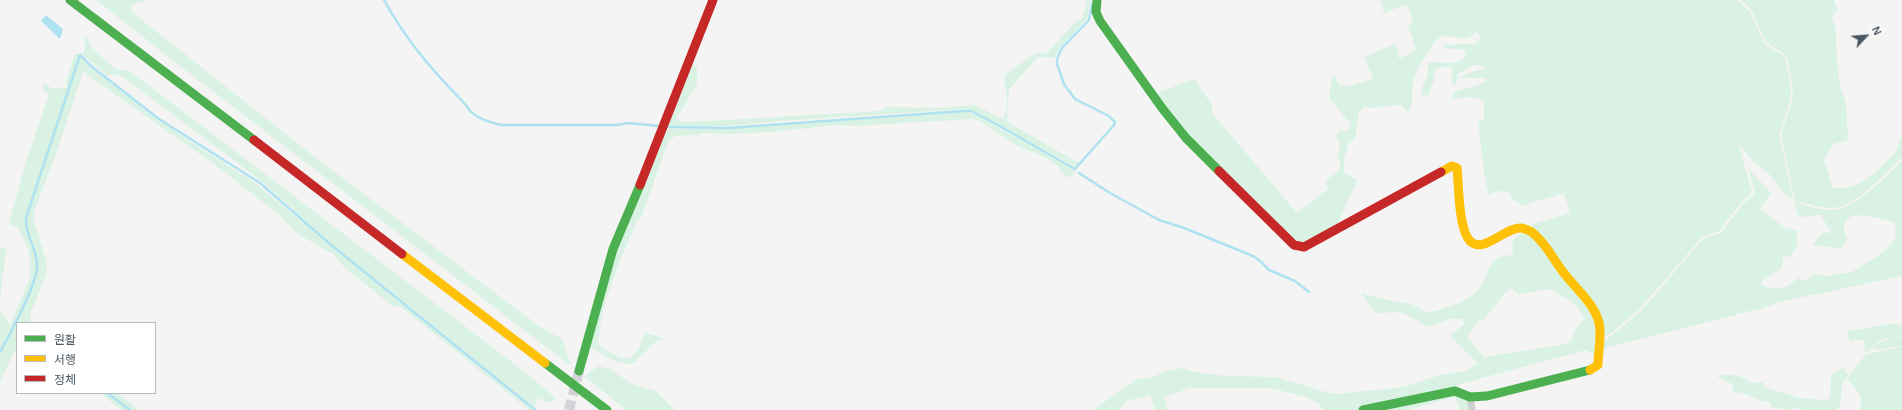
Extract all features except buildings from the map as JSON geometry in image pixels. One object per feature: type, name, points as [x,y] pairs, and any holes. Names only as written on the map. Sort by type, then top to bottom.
[{"type":"main road","points":[[70,0],[607,410]]},
{"type":"main road","points":[[579,371],[590,327],[613,250],[660,136],[713,0]]},
{"type":"main road","points":[[1097,0],[1096,12],[1100,21],[1162,108],[1191,143],[1294,245],[1304,247],[1315,242],[1452,166],[1457,168],[1465,236],[1471,243],[1477,245],[1486,244],[1504,233],[1520,228],[1528,230],[1536,237],[1596,314],[1599,324],[1598,365],[1588,371],[1487,396],[1470,397],[1456,391],[1363,410]]},
{"type":"street","points":[[1470,397],[1472,410]]},
{"type":"green space","points":[[96,0],[149,0],[130,5],[133,13],[316,158],[539,326],[562,339],[571,366],[180,66]]},
{"type":"green space","points":[[1086,0],[1091,0],[1087,19],[1060,48],[1055,58],[1038,57],[1009,89],[1007,122],[1077,162],[1081,161],[1076,167],[1005,129],[981,114],[964,109],[779,121],[728,126],[668,126],[691,64],[697,67],[697,84],[677,118],[679,121],[691,122],[879,111],[887,107],[940,108],[975,105],[1003,119],[1007,109],[1004,75],[1036,53],[1047,53],[1073,24],[1082,18],[1085,11]]},
{"type":"green space","points":[[1380,0],[1737,0],[1749,10],[1765,44],[1785,57],[1791,88],[1790,101],[1779,135],[1793,199],[1785,195],[1770,175],[1753,161],[1738,143],[1752,192],[1741,203],[1719,231],[1702,237],[1638,311],[1606,337],[1601,338],[1601,320],[1530,230],[1533,224],[1570,213],[1564,193],[1521,206],[1516,200],[1514,202],[1509,192],[1498,191],[1489,195],[1486,185],[1478,122],[1484,118],[1484,103],[1482,100],[1468,97],[1456,99],[1452,97],[1455,92],[1486,82],[1486,78],[1459,78],[1466,74],[1483,69],[1484,66],[1474,65],[1459,73],[1456,84],[1453,86],[1451,81],[1453,74],[1452,67],[1435,69],[1433,73],[1435,80],[1432,84],[1429,95],[1422,95],[1422,87],[1428,72],[1427,64],[1431,62],[1447,63],[1459,61],[1466,55],[1465,50],[1445,48],[1442,45],[1475,44],[1479,42],[1480,37],[1477,32],[1466,38],[1444,36],[1437,39],[1424,57],[1414,78],[1411,106],[1408,113],[1403,106],[1364,107],[1359,112],[1355,138],[1348,144],[1344,159],[1344,173],[1356,179],[1356,183],[1337,225],[1306,243],[1298,243],[1187,136],[1155,94],[1194,79],[1212,105],[1212,113],[1297,213],[1328,189],[1326,181],[1339,170],[1341,165],[1338,156],[1340,145],[1336,137],[1338,132],[1349,130],[1350,123],[1331,101],[1329,95],[1332,78],[1335,75],[1339,85],[1343,86],[1373,79],[1364,57],[1396,44],[1399,59],[1416,50],[1408,25],[1413,23],[1407,4],[1384,13]]},
{"type":"green space","points":[[1740,0],[1834,0],[1837,9],[1832,17],[1836,31],[1837,64],[1840,86],[1846,103],[1848,140],[1833,144],[1824,161],[1833,188],[1851,187],[1875,173],[1895,153],[1899,140],[1902,136],[1902,157],[1870,188],[1850,202],[1831,208],[1795,201],[1781,135],[1792,101],[1793,88],[1787,56],[1766,42],[1751,9]]},
{"type":"green space","points":[[84,36],[88,39],[91,47],[115,69],[130,71],[517,366],[556,398],[552,402],[544,402],[538,397],[534,408],[331,243],[260,180],[123,77],[113,74],[107,76],[82,54],[85,49]]},
{"type":"green space","points":[[75,54],[78,54],[87,65],[161,122],[256,184],[532,410],[529,410],[401,307],[394,307],[345,268],[334,255],[295,232],[279,214],[214,164],[83,72],[56,154],[35,209],[34,220],[47,264],[46,274],[31,312],[30,322],[16,322],[16,348],[0,382],[0,310],[10,325],[30,278],[29,251],[18,227],[9,224],[26,162],[49,95],[42,89],[44,84],[52,88],[67,88],[66,82]]},
{"type":"green space","points":[[965,112],[976,114],[1068,165],[1075,171],[1070,178],[1067,177],[1048,159],[1012,143],[985,124],[973,119],[853,126],[837,125],[772,132],[731,134],[702,133],[698,135],[675,136],[668,142],[641,218],[637,220],[618,265],[607,296],[598,344],[603,349],[613,354],[626,358],[631,357],[634,354],[645,333],[664,338],[654,343],[635,362],[630,364],[614,361],[588,346],[616,253],[667,129],[729,129]]},
{"type":"green space","points":[[1902,160],[1902,276],[1779,302],[1766,307],[1604,348],[1601,341],[1607,339],[1640,312],[1703,239],[1721,233],[1742,205],[1755,193],[1748,168],[1771,193],[1760,209],[1785,228],[1799,231],[1796,237],[1798,243],[1790,258],[1784,255],[1781,269],[1763,280],[1761,284],[1766,287],[1776,289],[1785,287],[1798,278],[1804,281],[1815,274],[1827,276],[1852,272],[1887,249],[1896,237],[1895,222],[1869,216],[1853,215],[1846,221],[1843,229],[1847,239],[1842,249],[1813,245],[1821,234],[1831,232],[1821,215],[1801,217],[1797,214],[1794,202],[1821,209],[1839,209],[1859,199]]},
{"type":"green space","points":[[1523,232],[1533,236],[1595,318],[1595,356],[1586,350],[1460,384],[1455,389],[1365,406],[1357,410],[1324,410],[1318,403],[1306,397],[1271,388],[1189,388],[1164,398],[1167,410],[1155,410],[1150,395],[1126,401],[1119,410],[1093,410],[1137,379],[1151,378],[1164,372],[1183,368],[1195,372],[1225,376],[1276,377],[1336,394],[1404,387],[1440,375],[1466,371],[1478,363],[1450,336],[1451,333],[1456,331],[1464,324],[1462,319],[1449,319],[1428,327],[1409,315],[1400,312],[1374,312],[1361,293],[1411,304],[1427,313],[1453,306],[1465,300],[1480,288],[1493,262],[1504,256],[1512,255],[1512,244],[1514,239]],"holes":[[[1513,287],[1514,291],[1519,294],[1550,289],[1570,300],[1585,318],[1575,330],[1571,342],[1561,345],[1484,357],[1467,337],[1480,319],[1483,321],[1505,293]]]},
{"type":"green space","points":[[0,248],[6,248],[0,299]]},
{"type":"green space","points":[[1889,324],[1902,325],[1902,336],[1880,340],[1871,350],[1865,353],[1864,339],[1849,341],[1848,331]]},
{"type":"green space","points":[[1902,337],[1902,346],[1874,350],[1876,346],[1882,342],[1889,339]]},
{"type":"green space","points":[[1902,347],[1902,410],[1860,410],[1861,401],[1859,393],[1847,379],[1866,354]]},
{"type":"green space","points":[[599,366],[610,369],[632,384],[656,391],[675,410],[626,410],[584,376]]},
{"type":"green space","points":[[1843,368],[1848,375],[1842,385],[1840,406],[1836,410],[1804,410],[1792,407],[1791,410],[1772,407],[1769,402],[1744,393],[1734,392],[1732,384],[1716,376],[1739,376],[1751,383],[1763,382],[1765,387],[1799,398],[1825,400],[1829,399],[1830,396],[1832,374]]},
{"type":"green space","points":[[101,394],[118,394],[139,410],[122,410]]},
{"type":"green space","points":[[1446,394],[1466,397],[1470,410],[1460,410],[1455,397],[1407,410],[1374,410]]},
{"type":"water","points":[[46,15],[63,29],[60,39],[41,21]]},
{"type":"waterway","points":[[384,0],[421,56],[471,112],[478,117],[501,125],[616,125],[629,123],[659,126]]},
{"type":"waterway","points":[[668,127],[728,128],[971,111],[1075,169],[1115,122],[1109,116],[1075,99],[1064,84],[1057,64],[1057,59],[1062,48],[1089,20],[1092,4]]},
{"type":"waterway","points":[[0,352],[29,295],[36,272],[36,257],[27,230],[26,218],[80,55],[91,66],[159,119],[260,183],[330,244],[535,410]]},
{"type":"waterway","points":[[1079,173],[1110,193],[1159,220],[1184,228],[1253,256],[1269,270],[1295,281],[1309,292]]},
{"type":"waterway","points":[[108,394],[130,410]]},
{"type":"tunnel","points":[[569,410],[579,371]]},
{"type":"traffic: fast","points":[[70,0],[254,140]]},
{"type":"traffic: fast","points":[[1097,0],[1096,12],[1100,21],[1162,108],[1186,138],[1219,171]]},
{"type":"traffic: fast","points":[[579,371],[613,249],[640,185]]},
{"type":"traffic: fast","points":[[545,363],[607,410]]},
{"type":"traffic: fast","points":[[1363,410],[1455,391],[1470,397],[1487,396],[1590,370]]},
{"type":"traffic: slow","points":[[1441,172],[1452,166],[1457,168],[1461,218],[1467,236],[1471,242],[1477,245],[1489,242],[1508,231],[1515,229],[1521,228],[1529,231],[1543,243],[1564,273],[1589,303],[1597,316],[1600,333],[1598,365],[1590,370]]},
{"type":"traffic: slow","points":[[402,254],[545,363]]},
{"type":"traffic: jam","points":[[640,185],[713,0]]},
{"type":"traffic: jam","points":[[254,140],[402,254]]},
{"type":"traffic: jam","points":[[1219,171],[1294,245],[1304,247],[1441,172]]}]
